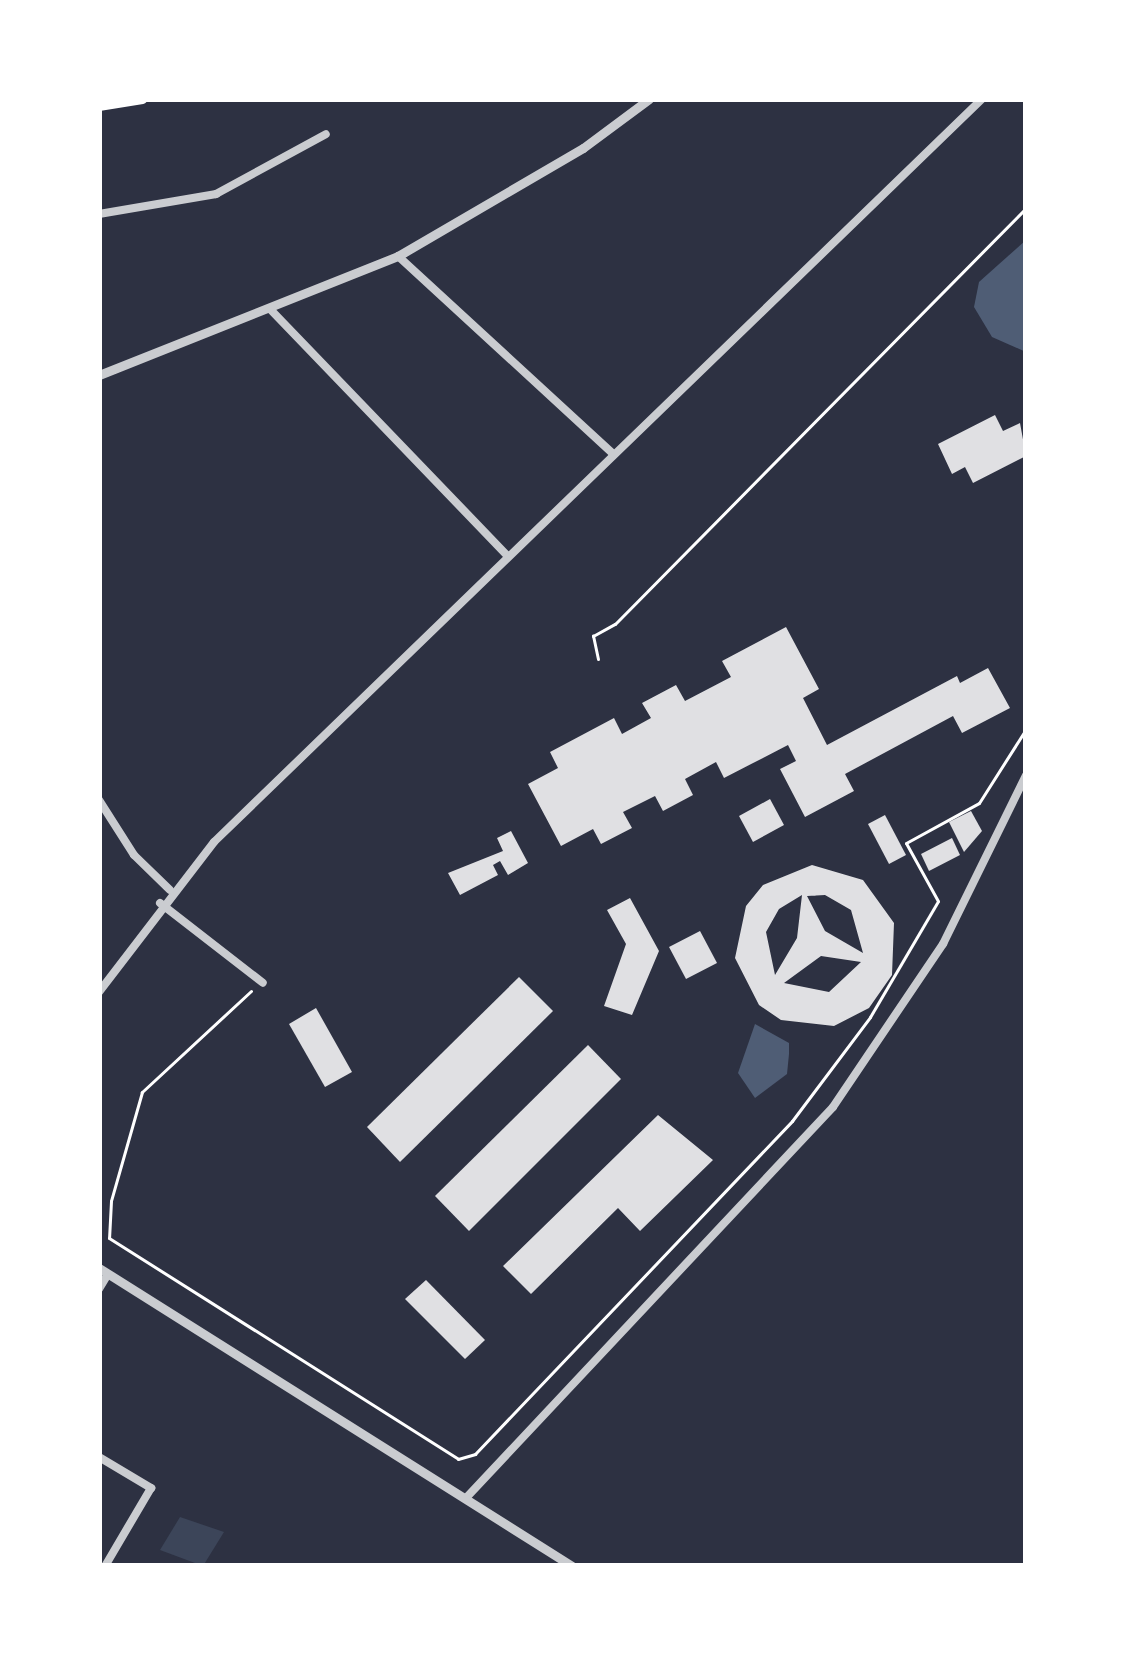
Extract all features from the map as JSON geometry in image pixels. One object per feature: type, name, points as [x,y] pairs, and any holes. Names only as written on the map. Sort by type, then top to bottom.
[{"type":"main road","points":[[99,106],[142,99]]},
{"type":"street","points":[[99,375],[398,256],[583,148],[649,99]]},
{"type":"street","points":[[99,992],[170,890],[507,555],[982,99]]},
{"type":"street","points":[[99,214],[216,194],[326,134]]},
{"type":"street","points":[[398,256],[612,453]]},
{"type":"street","points":[[270,309],[507,555]]},
{"type":"street","points":[[466,1498],[833,1107],[943,944],[1026,775]]},
{"type":"street","points":[[99,800],[134,855],[170,890]]},
{"type":"street","points":[[160,903],[261,985]]},
{"type":"street","points":[[99,1288],[104,1271],[572,1566]]},
{"type":"street","points":[[99,1457],[152,1488],[105,1566]]},
{"type":"path","points":[[598,659],[593,637],[615,624],[1026,208]]},
{"type":"path","points":[[261,985],[142,1092],[111,1201],[109,1238],[458,1460],[475,1454],[792,1121],[871,1017],[938,901],[906,843],[979,803],[1026,729]]},
{"type":"shaded area","points":[[1026,240],[1026,352],[992,337],[974,307],[979,282]]},
{"type":"shaded area","points":[[755,1024],[789,1043],[789,1054],[787,1074],[755,1098],[738,1073]]},
{"type":"shaded area","points":[[180,1517],[224,1532],[203,1566],[160,1550]]},
{"type":"building","points":[[995,415],[1003,431],[1020,423],[1026,456],[973,483],[965,467],[952,474],[938,444]]},
{"type":"building","points":[[786,627],[819,689],[803,698],[827,745],[957,676],[960,683],[988,668],[1010,708],[962,733],[953,716],[845,774],[854,791],[805,817],[780,769],[796,761],[788,745],[724,778],[716,762],[685,779],[693,795],[663,811],[655,796],[623,812],[632,828],[601,844],[593,829],[561,846],[528,784],[558,768],[550,752],[614,718],[622,734],[651,718],[642,703],[676,685],[685,701],[731,677],[722,661]]},
{"type":"building","points":[[770,799],[784,825],[753,842],[739,816]]},
{"type":"building","points":[[971,811],[982,831],[964,852],[949,822]]},
{"type":"building","points":[[885,815],[906,855],[889,864],[868,824]]},
{"type":"building","points":[[511,831],[528,863],[508,875],[500,861],[493,865],[498,875],[460,895],[448,873],[503,851],[497,838]]},
{"type":"building","points":[[952,838],[960,855],[929,871],[921,854]]},
{"type":"building","points":[[812,865],[863,880],[894,923],[892,975],[869,1008],[834,1026],[781,1020],[759,1005],[735,958],[746,906],[763,885]],"holes":[[[802,895],[797,938],[775,975],[766,932],[779,909]],[[825,895],[851,910],[863,953],[825,931],[807,896]],[[821,956],[861,962],[829,992],[784,983]]]},
{"type":"building","points":[[630,898],[659,951],[632,1015],[604,1006],[626,944],[607,910]]},
{"type":"building","points":[[700,931],[717,963],[686,979],[669,947]]},
{"type":"building","points":[[519,977],[553,1011],[400,1162],[367,1127]]},
{"type":"building","points":[[316,1008],[352,1072],[325,1087],[289,1024]]},
{"type":"building","points":[[588,1045],[621,1079],[469,1231],[435,1196]]},
{"type":"building","points":[[658,1115],[713,1160],[640,1231],[618,1208],[531,1294],[503,1266]]},
{"type":"building","points":[[426,1280],[485,1340],[465,1359],[405,1299]]}]
